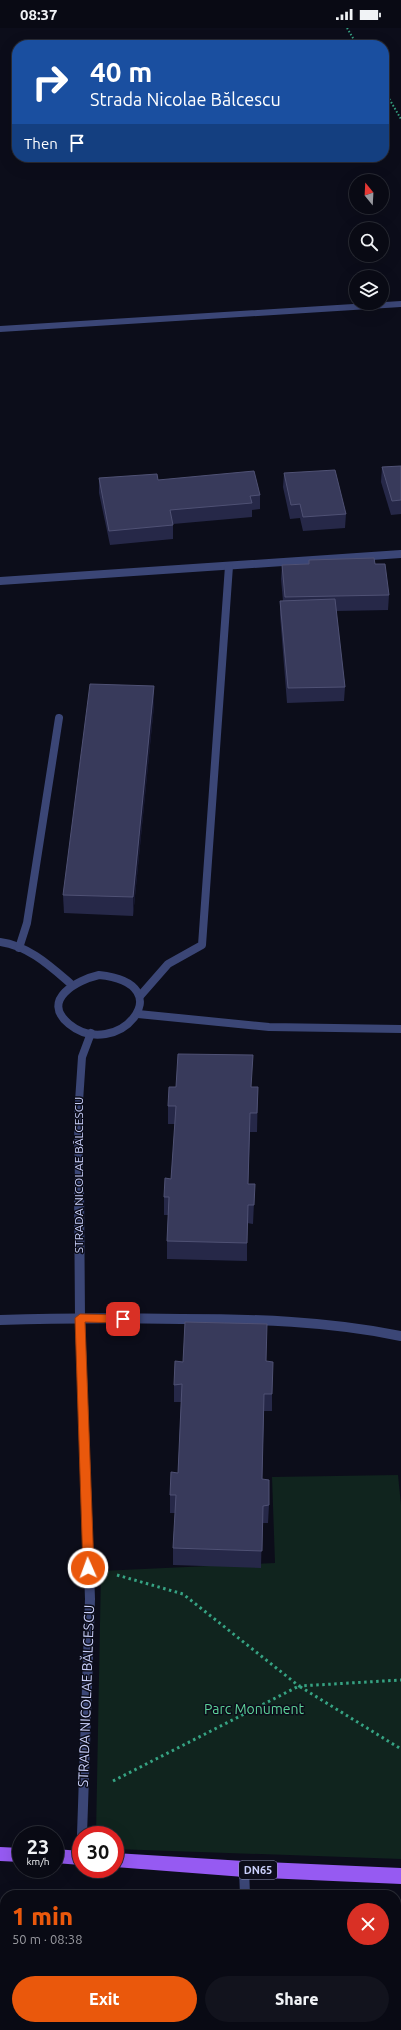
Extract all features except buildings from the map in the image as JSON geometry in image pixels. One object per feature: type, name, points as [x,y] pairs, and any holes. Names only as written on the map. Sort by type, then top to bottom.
[{"type":"main road","points":[[0,1854],[12,1855]]},
{"type":"main road","name":"DN65","points":[[124,1861],[244,1869],[401,1876]]},
{"type":"street","points":[[0,329],[401,304]]},
{"type":"street","points":[[0,580],[401,554]]},
{"type":"street","points":[[140,996],[168,964],[202,945],[229,566]]},
{"type":"street","points":[[19,948],[27,923],[59,718]]},
{"type":"street","points":[[0,942],[8,942],[44,960],[71,984]]},
{"type":"street","points":[[98,975],[115,976],[134,986],[140,996],[141,1004],[138,1014],[130,1023],[119,1030],[105,1033],[80,1031],[64,1019],[59,1009],[60,999],[71,984],[85,977],[98,975]]},
{"type":"street","points":[[138,1014],[268,1027],[401,1029]]},
{"type":"street","name":"STRADA NICOLAE BĂLCESCU","points":[[82,1826],[90,1599],[80,1318],[78,1116],[82,1057],[91,1033]]},
{"type":"street","points":[[0,1320],[80,1318],[264,1319],[358,1327],[401,1336]]},
{"type":"street","points":[[244,1869],[245,1890]]},
{"type":"path","points":[[347,28],[354,40]]},
{"type":"path","points":[[389,98],[401,118]]},
{"type":"path","points":[[109,1573],[183,1594],[299,1686],[401,1749]]},
{"type":"path","points":[[83,1796],[299,1686],[401,1680]]},
{"type":"green space","name":"Parc Monument","points":[[398,1475],[401,1505],[401,1859],[124,1849],[124,1826],[96,1826],[101,1571],[275,1563],[272,1477]]},
{"type":"route","points":[[88,1568],[80,1318],[123,1319]]}]
